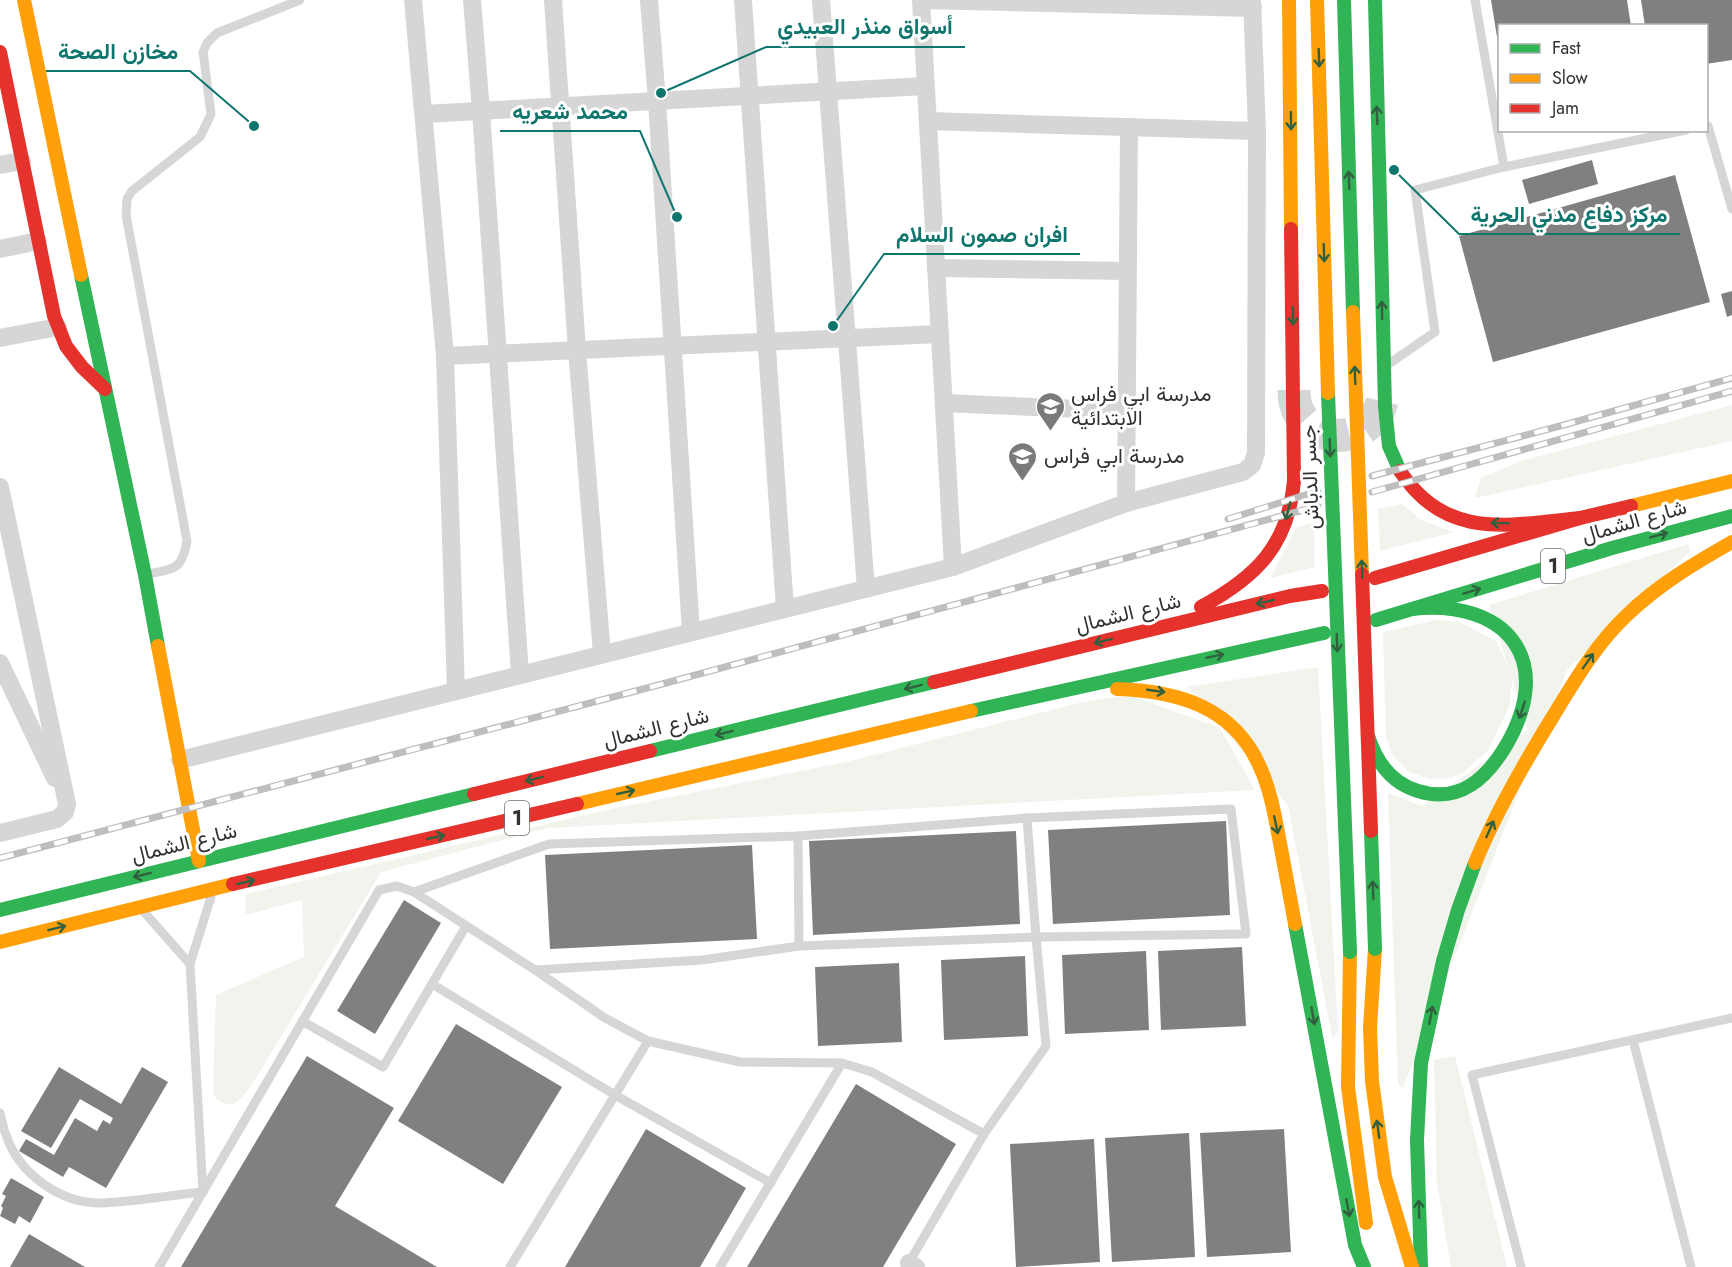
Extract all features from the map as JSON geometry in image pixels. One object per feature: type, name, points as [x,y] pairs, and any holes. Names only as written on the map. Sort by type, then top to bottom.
[{"type":"main road","points":[[24,0],[145,574],[199,861]]},
{"type":"main road","points":[[1160,627],[1238,585],[1266,556],[1288,514],[1295,463],[1289,0]]},
{"type":"main road","name":"جسر الدباش","points":[[1317,0],[1329,401],[1350,952],[1348,1088],[1369,1243],[1375,1267]]},
{"type":"main road","points":[[1344,0],[1375,949],[1370,1028],[1372,1081],[1385,1177],[1412,1267]]},
{"type":"main road","points":[[1375,0],[1383,368],[1387,427],[1394,462],[1407,482],[1430,504],[1473,523],[1512,524],[1580,518]]},
{"type":"main road","points":[[0,52],[2,74],[54,316],[66,345],[82,367],[105,389]]},
{"type":"main road","name":"شارع الشمال","points":[[1375,578],[1580,518],[1732,481]]},
{"type":"main road","name":"شارع الشمال","points":[[1376,620],[1612,548],[1732,516]]},
{"type":"main road","points":[[1421,1267],[1417,1148],[1418,1098],[1422,1060],[1443,957],[1478,856],[1499,809],[1524,765],[1597,649],[1616,626],[1663,584],[1732,542]]},
{"type":"main road","name":"شارع الشمال","points":[[0,910],[1160,627],[1290,596],[1322,591]]},
{"type":"main road","points":[[1368,736],[1374,754],[1391,776],[1411,788],[1431,794],[1455,792],[1467,788],[1487,772],[1510,739],[1524,710],[1527,682],[1524,661],[1513,641],[1502,629],[1467,611],[1431,607],[1412,609]]},
{"type":"main road","name":"1","points":[[0,942],[214,889],[1035,696],[1324,633]]},
{"type":"main road","points":[[1035,696],[1136,689],[1169,693],[1201,705],[1215,714],[1238,732],[1251,748],[1258,762],[1275,817],[1299,937],[1354,1245],[1364,1267]]},
{"type":"street","points":[[413,0],[445,356],[456,690]]},
{"type":"street","points":[[472,0],[520,674]]},
{"type":"street","points":[[553,0],[577,350],[602,654]]},
{"type":"street","points":[[649,0],[691,632]]},
{"type":"street","points":[[743,0],[785,609]]},
{"type":"street","points":[[821,0],[866,589]]},
{"type":"street","points":[[180,760],[953,567],[1126,503],[1243,472],[1252,465],[1256,453],[1257,131],[1252,4],[921,0],[953,567]]},
{"type":"street","points":[[424,114],[925,86]]},
{"type":"street","points":[[928,121],[1257,131]]},
{"type":"street","points":[[1126,503],[1129,127]]},
{"type":"street","points":[[0,165],[22,161]]},
{"type":"street","points":[[0,249],[38,241]]},
{"type":"street","points":[[936,268],[1128,271]]},
{"type":"street","points":[[0,338],[58,327]]},
{"type":"street","points":[[445,356],[940,334]]},
{"type":"street","points":[[944,403],[1126,411]]},
{"type":"street","points":[[0,487],[68,804],[65,812],[57,819],[0,833]]},
{"type":"street","points":[[0,663],[68,804]]},
{"type":"lane","points":[[145,574],[174,569],[182,560],[187,541],[126,215],[127,200],[132,191],[200,137],[211,114],[203,52],[207,43],[217,33],[300,0]]},
{"type":"lane","points":[[1475,0],[1504,167]]},
{"type":"lane","points":[[1708,126],[1732,209]]},
{"type":"lane","points":[[1383,368],[1435,332],[1415,190],[1504,167],[1676,132]]},
{"type":"lane","points":[[414,892],[549,844],[798,836],[1027,818],[1231,809],[1246,934],[1036,937],[799,946],[702,960],[535,970]]},
{"type":"lane","points":[[910,1266],[984,1134],[1046,1046],[1027,818]]},
{"type":"lane","points":[[798,836],[799,946]]},
{"type":"lane","points":[[159,1267],[379,890],[397,886],[414,892],[605,1018],[648,1041],[740,1062],[842,1063],[872,1072],[984,1134]]},
{"type":"lane","points":[[203,1192],[190,964],[214,889]]},
{"type":"lane","points":[[140,907],[190,964]]},
{"type":"lane","points":[[302,1021],[383,1067],[466,926]]},
{"type":"lane","points":[[432,984],[615,1095],[771,1183]]},
{"type":"lane","points":[[1521,1267],[1472,1075],[1732,1018]]},
{"type":"lane","points":[[1633,1040],[1691,1267]]},
{"type":"lane","points":[[510,1267],[648,1041]]},
{"type":"lane","points":[[720,1267],[842,1063]]},
{"type":"lane","points":[[0,1113],[6,1136],[17,1158],[33,1176],[53,1190],[76,1200],[100,1203],[203,1192]]},
{"type":"shaded area","points":[[1732,405],[1732,441],[1475,498],[1481,478],[1521,461]]},
{"type":"shaded area","points":[[1402,504],[1421,520],[1454,532],[1380,551],[1378,509]]},
{"type":"shaded area","points":[[1314,523],[1315,567],[1270,578],[1297,527]]},
{"type":"shaded area","points":[[1688,544],[1690,551],[1567,670],[1403,1088],[1398,1083],[1388,793],[1422,806],[1528,730],[1489,605]]},
{"type":"shaded area","points":[[1437,620],[1460,622],[1496,641],[1511,673],[1512,683],[1509,707],[1488,750],[1463,773],[1450,778],[1429,779],[1408,771],[1393,756],[1386,737],[1383,632]]},
{"type":"shaded area","points":[[1318,667],[1338,1032],[1334,1036],[1332,1036],[1288,805],[1188,687]]},
{"type":"shaded area","points":[[1132,696],[1220,728],[1255,790],[548,828],[381,872],[251,1086],[235,1103],[228,1104],[216,1099],[213,1092],[216,995],[304,957],[302,900],[245,915],[246,894],[611,809],[846,762],[1079,703]]},
{"type":"shaded area","points":[[1455,1056],[1507,1267],[1451,1267],[1437,1183],[1434,1060]]},
{"type":"building","points":[[1491,0],[1627,0],[1631,24],[1498,24],[1498,43]]},
{"type":"building","points":[[1641,0],[1732,0],[1732,60],[1708,64],[1708,24],[1645,24]]},
{"type":"building","points":[[1592,160],[1598,184],[1529,204],[1522,180]]},
{"type":"building","points":[[1675,175],[1710,302],[1493,362],[1459,236]]},
{"type":"building","points":[[1732,291],[1732,315],[1727,317],[1721,294]]},
{"type":"building","points":[[1226,821],[1230,915],[1053,924],[1048,830]]},
{"type":"building","points":[[1016,831],[1020,924],[813,935],[809,841]]},
{"type":"building","points":[[752,845],[757,939],[550,949],[545,855]]},
{"type":"building","points":[[404,900],[441,923],[375,1034],[337,1011]]},
{"type":"building","points":[[1242,947],[1246,1026],[1161,1030],[1158,951]]},
{"type":"building","points":[[1146,951],[1149,1030],[1065,1034],[1062,955]]},
{"type":"building","points":[[1025,956],[1028,1036],[944,1040],[941,960]]},
{"type":"building","points":[[899,963],[902,1042],[818,1046],[815,967]]},
{"type":"building","points":[[456,1024],[562,1087],[503,1184],[398,1121]]},
{"type":"building","points":[[307,1056],[394,1108],[335,1206],[437,1267],[181,1267]]},
{"type":"building","points":[[59,1067],[121,1104],[142,1067],[168,1082],[106,1188],[69,1167],[63,1177],[19,1151],[26,1139],[54,1155],[75,1118],[97,1131],[103,1120],[110,1124],[113,1118],[80,1099],[51,1148],[21,1131]]},
{"type":"building","points":[[856,1084],[956,1144],[883,1267],[747,1267]]},
{"type":"building","points":[[646,1129],[746,1188],[700,1267],[565,1267]]},
{"type":"building","points":[[1284,1129],[1291,1252],[1207,1257],[1200,1133]]},
{"type":"building","points":[[1189,1133],[1195,1257],[1112,1262],[1105,1138]]},
{"type":"building","points":[[1094,1139],[1100,1262],[1016,1267],[1010,1144]]},
{"type":"building","points":[[11,1178],[44,1197],[30,1223],[19,1216],[15,1224],[0,1216],[3,1208],[1,1206],[6,1196],[2,1194]]},
{"type":"building","points":[[29,1234],[85,1267],[10,1267]]},
{"type":"tunnel","points":[[1294,390],[1297,408],[1307,423],[1316,430],[1339,435],[1350,434],[1371,422],[1380,407],[1384,389]]},
{"type":"railway","points":[[1372,476],[1732,378]]},
{"type":"railway","points":[[1372,492],[1732,391]]},
{"type":"railway","points":[[1228,519],[1318,491]]},
{"type":"railway","points":[[0,858],[666,683],[1318,506]]},
{"type":"traffic: fast","points":[[1344,0],[1353,312]]},
{"type":"traffic: fast","points":[[1375,0],[1385,407],[1389,446],[1400,471]]},
{"type":"traffic: fast","points":[[81,275],[158,646]]},
{"type":"traffic: fast","points":[[1328,393],[1350,952]]},
{"type":"traffic: fast","points":[[1376,620],[1612,548],[1732,516]]},
{"type":"traffic: fast","points":[[1368,736],[1380,762],[1400,783],[1418,791],[1447,794],[1471,785],[1491,768],[1507,744],[1521,713],[1526,685],[1523,661],[1513,640],[1496,625],[1473,614],[1445,608],[1412,609]]},
{"type":"traffic: fast","points":[[971,711],[1324,633]]},
{"type":"traffic: fast","points":[[650,751],[934,682]]},
{"type":"traffic: fast","points":[[0,910],[474,794]]},
{"type":"traffic: fast","points":[[1371,831],[1375,949]]},
{"type":"traffic: fast","points":[[1421,1267],[1417,1140],[1421,1063],[1443,961],[1475,863]]},
{"type":"traffic: fast","points":[[1295,924],[1355,1245],[1364,1267]]},
{"type":"traffic: slow","points":[[24,0],[81,275]]},
{"type":"traffic: slow","points":[[1289,0],[1291,229]]},
{"type":"traffic: slow","points":[[1317,0],[1328,393]]},
{"type":"traffic: slow","points":[[1353,312],[1362,574]]},
{"type":"traffic: slow","points":[[1631,506],[1732,481]]},
{"type":"traffic: slow","points":[[1475,863],[1501,807],[1531,753],[1577,677],[1605,638],[1627,615],[1664,584],[1732,542]]},
{"type":"traffic: slow","points":[[158,646],[199,861]]},
{"type":"traffic: slow","points":[[1117,689],[1161,694],[1202,706],[1219,716],[1249,747],[1264,776],[1270,795],[1295,924]]},
{"type":"traffic: slow","points":[[577,804],[971,711]]},
{"type":"traffic: slow","points":[[0,942],[233,884]]},
{"type":"traffic: slow","points":[[1375,949],[1370,1028],[1372,1081],[1385,1177],[1412,1267]]},
{"type":"traffic: slow","points":[[1350,952],[1348,1087],[1366,1223]]},
{"type":"traffic: jam","points":[[0,52],[54,316],[66,346],[82,367],[105,389]]},
{"type":"traffic: jam","points":[[1201,607],[1238,584],[1266,557],[1285,524],[1291,504],[1294,481],[1291,229]]},
{"type":"traffic: jam","points":[[1400,471],[1418,493],[1438,509],[1458,518],[1504,525],[1580,518]]},
{"type":"traffic: jam","points":[[1375,578],[1580,518],[1631,506]]},
{"type":"traffic: jam","points":[[1362,574],[1371,831]]},
{"type":"traffic: jam","points":[[934,682],[1290,596],[1322,591]]},
{"type":"traffic: jam","points":[[474,794],[650,751]]},
{"type":"traffic: jam","points":[[233,884],[577,804]]},
{"type":"place","name":"أسواق منذر العبيدي","points":[[661,93]]},
{"type":"place","name":"مخازن الصحة","points":[[254,126]]},
{"type":"place","name":"مركز دفاع مدني الحرية","points":[[1394,170]]},
{"type":"place","name":"محمد شعريه","points":[[677,217]]},
{"type":"place","name":"افران صمون السلام","points":[[833,326]]},
{"type":"place","name":"مدرسة ابي فراس الابتدائية","points":[[1050,432]]},
{"type":"place","name":"مدرسة ابي فراس","points":[[1023,482]]}]
